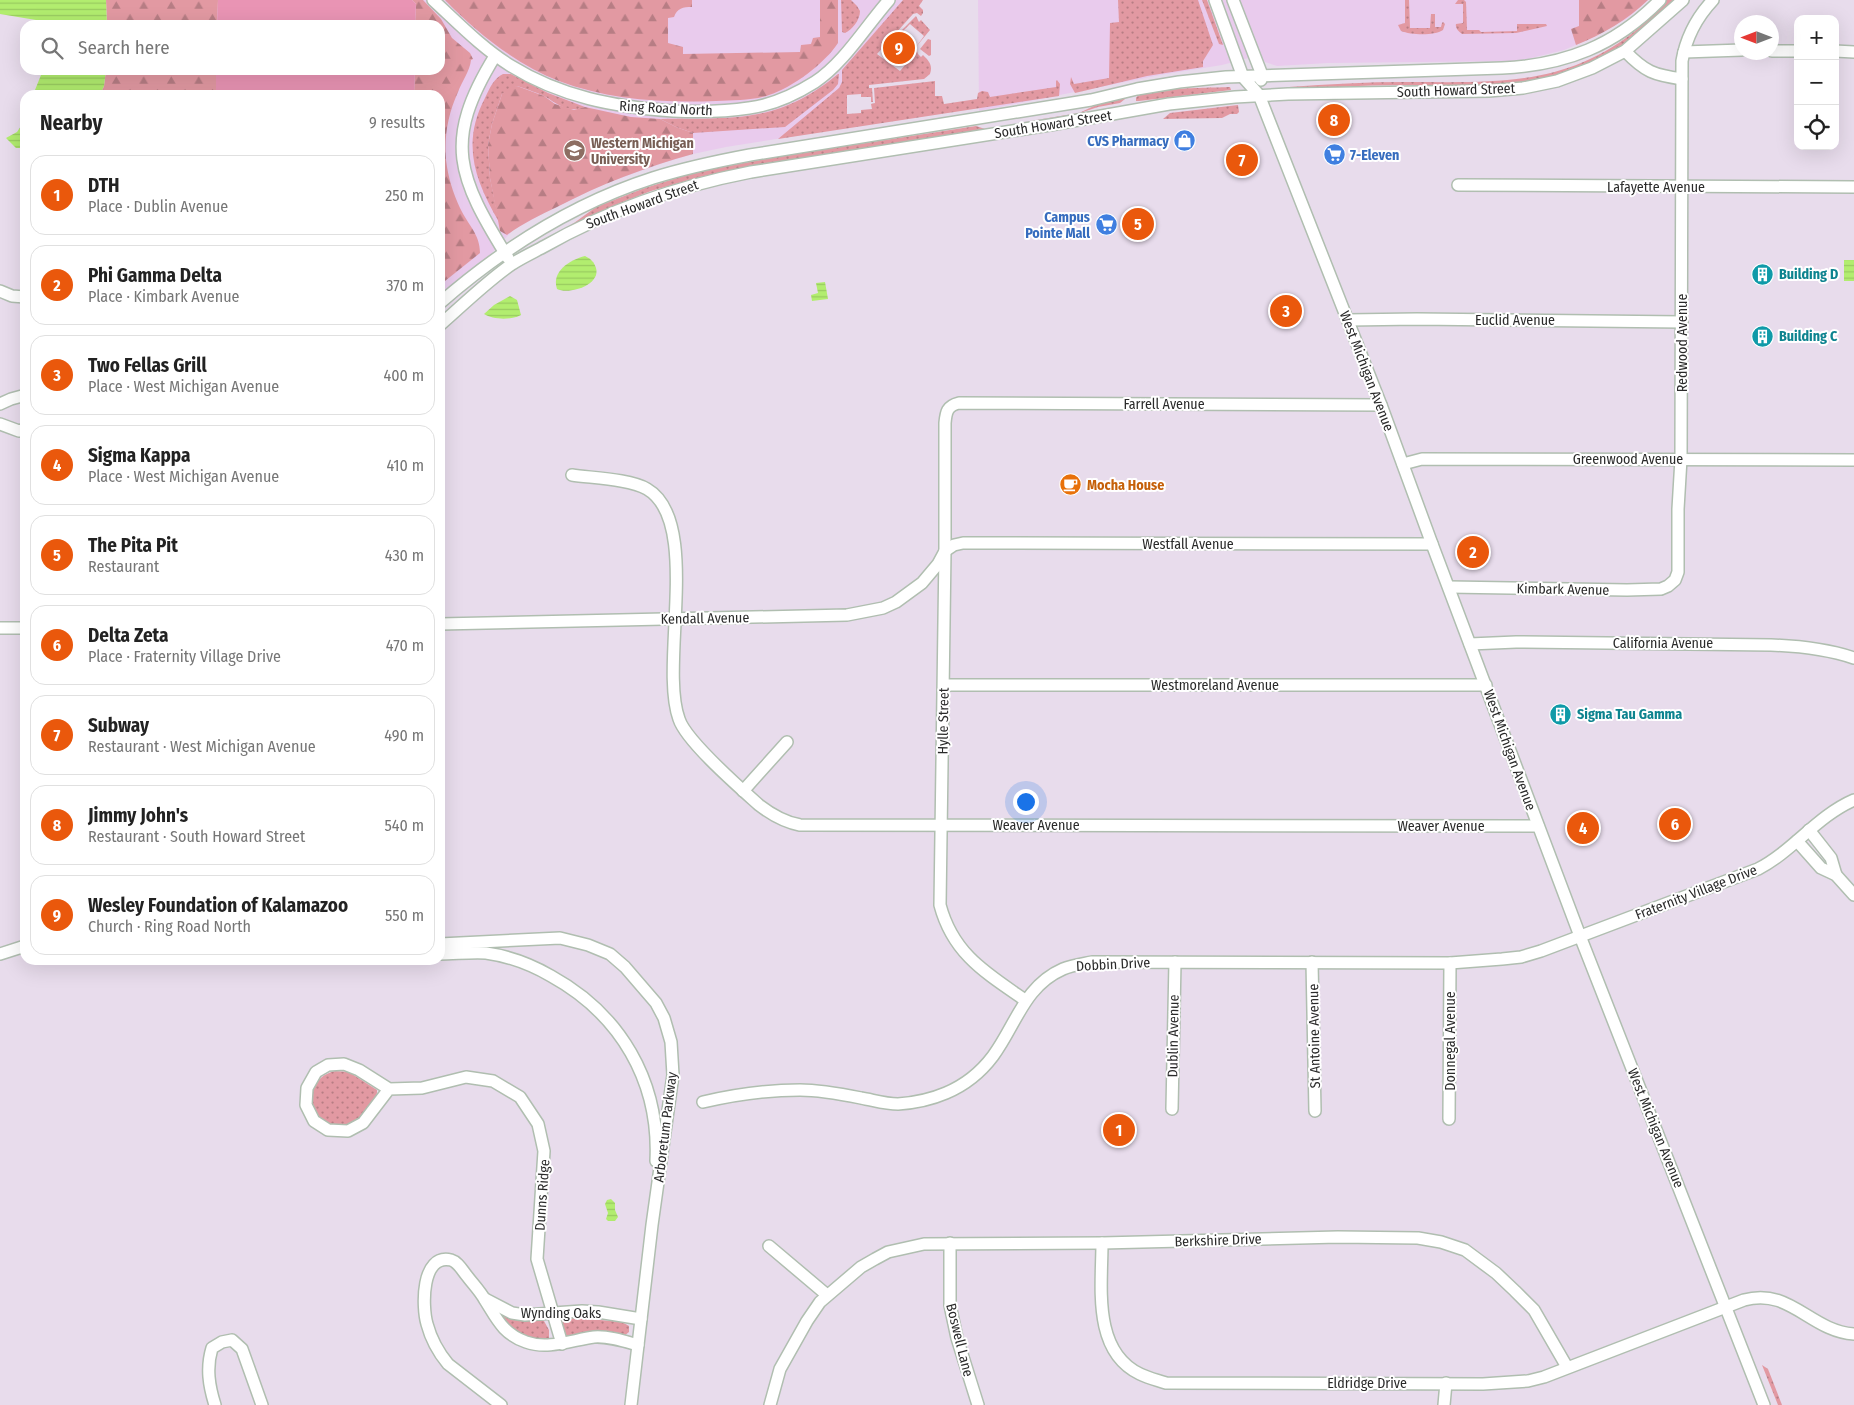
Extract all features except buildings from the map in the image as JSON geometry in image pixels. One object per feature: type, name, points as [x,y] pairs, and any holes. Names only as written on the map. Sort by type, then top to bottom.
[{"type":"street","name":"Ring Road North","points":[[433,0],[495,56],[526,75],[553,87],[612,105],[638,109],[699,112],[750,108],[773,102],[797,92],[826,73],[889,0]]},
{"type":"street","name":"West Michigan Avenue","points":[[1215,0],[1243,77],[1259,94],[1348,320],[1580,936],[1764,1405]]},
{"type":"street","points":[[1233,0],[1262,75],[1259,94]]},
{"type":"street","name":"South Howard Street","points":[[445,298],[461,284],[505,252],[568,214],[611,194],[654,178],[693,167],[750,155],[1091,100],[1179,82],[1262,75],[1502,68],[1538,65],[1582,53],[1605,42],[1629,28],[1660,0]]},
{"type":"street","name":"South Howard Street","points":[[445,321],[512,264],[564,235],[609,214],[659,195],[707,180],[1169,104],[1259,94],[1489,91],[1523,88],[1557,81],[1592,68],[1625,51],[1683,0]]},
{"type":"street","name":"Redwood Avenue","points":[[1675,580],[1678,572],[1678,509],[1681,459],[1682,79],[1684,52],[1693,28],[1713,0]]},
{"type":"street","points":[[1684,52],[1734,50]]},
{"type":"street","points":[[1625,51],[1641,67],[1649,72],[1682,79]]},
{"type":"street","points":[[1779,51],[1794,51]]},
{"type":"street","points":[[1839,51],[1854,52]]},
{"type":"street","points":[[495,56],[472,97],[465,122],[462,153],[463,166],[474,199],[512,264]]},
{"type":"street","points":[[1127,92],[1130,111]]},
{"type":"street","name":"Lafayette Avenue","points":[[1458,185],[1854,187]]},
{"type":"street","points":[[0,291],[12,296],[20,297]]},
{"type":"street","name":"Euclid Avenue","points":[[1348,320],[1682,322]]},
{"type":"street","points":[[0,404],[20,397]]},
{"type":"street","name":"Farrell Avenue","points":[[948,408],[959,403],[1381,405]]},
{"type":"street","name":"Hylle Street","points":[[948,408],[944,423],[946,550],[940,904],[949,930],[958,944],[979,968],[1025,1000]]},
{"type":"street","points":[[0,424],[20,430]]},
{"type":"street","name":"Greenwood Avenue","points":[[1403,464],[1422,459],[1854,460]]},
{"type":"street","name":"Weaver Avenue","points":[[572,475],[646,488],[660,501],[666,510],[673,529],[676,618],[672,683],[678,719],[682,729],[743,791],[770,814],[791,823],[800,825],[1538,826]]},
{"type":"street","name":"Westfall Avenue","points":[[946,550],[954,545],[963,543],[1432,544]]},
{"type":"street","name":"Kendall Avenue","points":[[445,624],[847,615],[883,608],[896,602],[922,583],[938,564],[946,550]]},
{"type":"street","name":"Kimbark Avenue","points":[[1448,587],[1661,589],[1675,580]]},
{"type":"street","points":[[0,628],[20,628]]},
{"type":"street","name":"California Avenue","points":[[1470,644],[1526,642],[1771,645],[1810,648],[1854,658]]},
{"type":"street","name":"Westmoreland Avenue","points":[[944,685],[1486,685]]},
{"type":"street","points":[[743,791],[788,742]]},
{"type":"street","name":"Fraternity Village Drive","points":[[1580,936],[1758,869],[1776,858],[1833,812],[1854,800]]},
{"type":"street","points":[[1809,830],[1831,858],[1836,875]]},
{"type":"street","points":[[1797,841],[1821,868],[1836,875],[1854,895]]},
{"type":"street","name":"Dobbin Drive","points":[[703,1102],[723,1097],[801,1090],[842,1094],[898,1104],[945,1094],[976,1076],[993,1056],[1025,1000],[1054,973],[1069,966],[1092,962],[1450,963],[1521,957],[1580,936]]},
{"type":"street","name":"Arboretum Parkway","points":[[445,944],[560,938],[588,945],[610,954],[625,967],[656,1002],[669,1031],[673,1075],[652,1225],[632,1405]]},
{"type":"street","points":[[0,954],[20,948]]},
{"type":"street","name":"Arboretum Parkway","points":[[445,954],[487,953],[538,969],[586,998],[609,1021],[626,1044],[641,1072],[652,1103],[657,1137],[652,1225]]},
{"type":"street","name":"Dublin Avenue","points":[[1172,1109],[1175,962]]},
{"type":"street","name":"St Antoine Avenue","points":[[1312,962],[1315,1111]]},
{"type":"street","name":"Donnegal Avenue","points":[[1449,1119],[1450,963]]},
{"type":"street","points":[[344,1064],[359,1070],[389,1089],[363,1123],[348,1131],[328,1130],[314,1121],[306,1105],[307,1088],[316,1072],[328,1065],[344,1064]]},
{"type":"street","name":"Dunns Ridge","points":[[389,1089],[422,1088],[466,1077],[493,1081],[520,1097],[538,1124],[544,1150],[537,1259],[562,1344]]},
{"type":"street","name":"Berkshire Drive","points":[[770,1405],[780,1369],[807,1321],[826,1295],[861,1267],[888,1252],[924,1244],[1102,1243],[1338,1236],[1418,1238],[1441,1242],[1465,1250],[1496,1273],[1515,1291],[1534,1310],[1568,1367]]},
{"type":"street","name":"Boswell Lane","points":[[950,1243],[950,1305],[959,1346],[978,1405]]},
{"type":"street","name":"Eldridge Drive","points":[[1102,1243],[1102,1306],[1106,1334],[1118,1356],[1127,1366],[1139,1374],[1166,1383],[1483,1384],[1528,1381],[1750,1298],[1767,1297],[1790,1305],[1833,1331],[1854,1334]]},
{"type":"street","points":[[769,1246],[826,1295]]},
{"type":"street","name":"Wynding Oaks","points":[[501,1405],[453,1368],[438,1350],[430,1334],[424,1313],[424,1292],[429,1272],[433,1265],[442,1260],[451,1260],[458,1264],[485,1299],[495,1319],[515,1337],[527,1343],[538,1345],[562,1344],[594,1337],[609,1337],[638,1344]]},
{"type":"street","name":"Wynding Oaks","points":[[485,1299],[512,1313],[538,1315],[568,1311],[598,1312],[641,1319]]},
{"type":"street","points":[[215,1405],[208,1362],[212,1348],[222,1342],[232,1340],[242,1349],[262,1405]]},
{"type":"street","points":[[1444,1405],[1446,1383]]},
{"type":"shaded area","points":[[0,0],[106,0],[107,20],[36,20],[0,14]]},
{"type":"shaded area","name":"Western Michigan University","points":[[153,0],[903,0],[839,97],[839,129],[693,154],[604,184],[513,230],[488,257],[445,291],[445,90],[152,90],[152,75],[445,75],[445,20],[153,20]]},
{"type":"shaded area","points":[[218,0],[412,0],[416,4],[415,20],[217,20]]},
{"type":"shaded area","points":[[978,0],[1648,0],[1628,18],[1590,39],[1564,50],[1519,61],[1328,63],[1277,66],[1265,62],[1260,55],[1222,65],[1160,75],[979,111]]},
{"type":"shaded area","points":[[41,75],[105,75],[102,90],[35,90]]},
{"type":"shaded area","points":[[216,75],[415,75],[414,90],[216,90]]},
{"type":"shaded area","points":[[20,128],[20,148],[16,148],[6,138],[17,132]]},
{"type":"shaded area","points":[[585,256],[592,261],[596,268],[594,279],[583,287],[569,291],[557,289],[557,277],[563,267],[573,260]]},
{"type":"shaded area","points":[[1844,260],[1854,260],[1854,281],[1844,281]]},
{"type":"shaded area","points":[[825,282],[828,299],[812,301],[811,295],[818,293],[816,283]]},
{"type":"shaded area","points":[[510,296],[517,300],[521,315],[502,319],[484,314],[494,305]]},
{"type":"shaded area","points":[[611,1199],[615,1203],[618,1217],[615,1221],[608,1221],[606,1219],[608,1213],[605,1204],[607,1200]]},
{"type":"green space","points":[[106,0],[218,0],[217,20],[107,20]]},
{"type":"green space","points":[[412,0],[423,0],[442,20],[415,20],[416,4]]},
{"type":"green space","points":[[445,0],[692,0],[692,7],[681,9],[674,17],[668,18],[668,43],[683,47],[683,54],[800,52],[801,45],[811,44],[813,38],[820,37],[820,0],[838,0],[838,43],[825,59],[798,81],[778,92],[763,97],[743,100],[696,101],[636,99],[578,87],[543,74],[512,57],[484,36]]},
{"type":"green space","points":[[841,0],[851,0],[860,11],[859,18],[855,24],[845,33],[842,32]]},
{"type":"green space","points":[[903,0],[923,0],[919,6],[923,13],[921,16],[917,13],[913,14],[877,54],[900,71],[917,51],[921,57],[923,55],[930,63],[930,74],[924,79],[869,85],[869,88],[872,88],[873,102],[871,102],[871,97],[861,97],[861,94],[847,95],[847,114],[861,113],[861,110],[872,109],[871,104],[875,103],[874,88],[935,81],[935,96],[942,96],[944,104],[977,99],[978,93],[982,91],[988,92],[990,97],[1056,87],[1057,80],[1060,84],[1059,96],[778,139],[839,88],[842,82],[842,70]]},
{"type":"green space","points":[[1118,0],[1198,0],[1213,45],[1203,61],[1203,67],[1147,76],[1075,93],[1070,84],[1071,77],[1074,84],[1109,78],[1110,23],[1119,22]]},
{"type":"green space","points":[[1202,0],[1207,0],[1223,45],[1219,44]]},
{"type":"green space","points":[[1405,0],[1409,0],[1410,28],[1430,28],[1431,14],[1435,14],[1435,27],[1441,27],[1443,22],[1445,24],[1443,30],[1422,34],[1401,31],[1398,25],[1405,23]]},
{"type":"green space","points":[[1458,0],[1466,2],[1467,30],[1479,30],[1481,32],[1517,31],[1517,24],[1546,24],[1547,26],[1516,33],[1462,34],[1456,27],[1456,24],[1463,23],[1463,4],[1455,4]]},
{"type":"green space","points":[[1579,0],[1648,0],[1614,26],[1576,45],[1571,29],[1579,26]]},
{"type":"green space","points":[[1666,0],[1674,0],[1636,35],[1597,60],[1576,69],[1529,82],[1489,86],[1386,85],[1290,90],[1289,87],[1391,82],[1499,81],[1557,71],[1585,61],[1613,47],[1644,24]]},
{"type":"green space","points":[[916,16],[919,22],[921,20],[930,30],[916,47],[924,36],[910,24],[899,33]]},
{"type":"green space","points":[[445,26],[452,38],[470,53],[473,59],[452,109],[446,134],[446,160],[453,191],[460,208],[476,235],[480,253],[445,281],[445,90],[414,90],[415,75],[445,75]]},
{"type":"green space","points":[[928,39],[931,40],[931,55],[929,56],[920,49]]},
{"type":"green space","points":[[503,74],[511,74],[548,93],[585,107],[568,109],[541,95],[517,86],[502,94],[492,124],[488,145],[490,178],[499,222],[483,191],[474,162],[473,146],[478,115],[485,98],[492,84]]},
{"type":"green space","points":[[838,74],[838,84],[833,90],[785,127],[693,133],[660,119],[733,118],[775,110],[795,102],[816,90]]},
{"type":"green space","points":[[105,75],[216,75],[216,90],[102,90]]},
{"type":"green space","points":[[517,86],[544,96],[555,104],[574,110],[585,107],[631,117],[660,119],[693,133],[693,154],[641,170],[590,191],[531,220],[507,235],[500,231],[490,178],[488,145],[492,124],[502,94],[511,87]]},
{"type":"green space","points":[[1230,87],[1231,90],[1136,101],[1136,98],[1141,94],[1151,92]]},
{"type":"green space","points":[[1125,99],[1120,103],[1098,107],[1077,114],[1018,123],[1079,113],[1094,106]]},
{"type":"green space","points":[[1238,105],[1239,112],[1237,114],[1230,114],[1222,118],[1163,119],[1170,113]]},
{"type":"green space","points":[[976,126],[985,129],[745,167],[700,177],[651,191],[564,229],[596,207],[642,189],[695,172],[787,155]]},
{"type":"green space","points":[[335,1071],[349,1072],[377,1090],[375,1098],[362,1117],[350,1125],[330,1125],[315,1112],[312,1102],[312,1092],[316,1083],[324,1076]]},
{"type":"green space","points":[[494,1311],[513,1318],[544,1321],[549,1330],[549,1338],[544,1341],[517,1334]]},
{"type":"green space","points":[[567,1317],[622,1322],[629,1326],[629,1332],[624,1336],[566,1337],[563,1334],[561,1322]]},
{"type":"green space","points":[[1762,1365],[1768,1369],[1782,1405],[1778,1405]]},
{"type":"place","name":"Wesley Foundation of Kalamazoo","points":[[899,48]]},
{"type":"place","name":"Jimmy John's","points":[[1334,120]]},
{"type":"place","name":"CVS Pharmacy","points":[[1185,141]]},
{"type":"place","name":"Western Michigan University","points":[[575,151]]},
{"type":"place","name":"7-Eleven","points":[[1334,155]]},
{"type":"place","name":"Subway","points":[[1242,160]]},
{"type":"place","name":"The Pita Pit","points":[[1138,224]]},
{"type":"place","name":"Campus Pointe Mall","points":[[1106,225]]},
{"type":"place","name":"Building D","points":[[1763,274]]},
{"type":"place","name":"Two Fellas Grill","points":[[1286,311]]},
{"type":"place","name":"Building C","points":[[1763,336]]},
{"type":"place","name":"Mocha House","points":[[1071,485]]},
{"type":"place","name":"Phi Gamma Delta","points":[[1473,552]]},
{"type":"place","name":"Sigma Tau Gamma","points":[[1561,714]]},
{"type":"place","name":"Delta Zeta","points":[[1675,824]]},
{"type":"place","name":"Sigma Kappa","points":[[1583,828]]},
{"type":"place","name":"DTH","points":[[1119,1130]]}]
